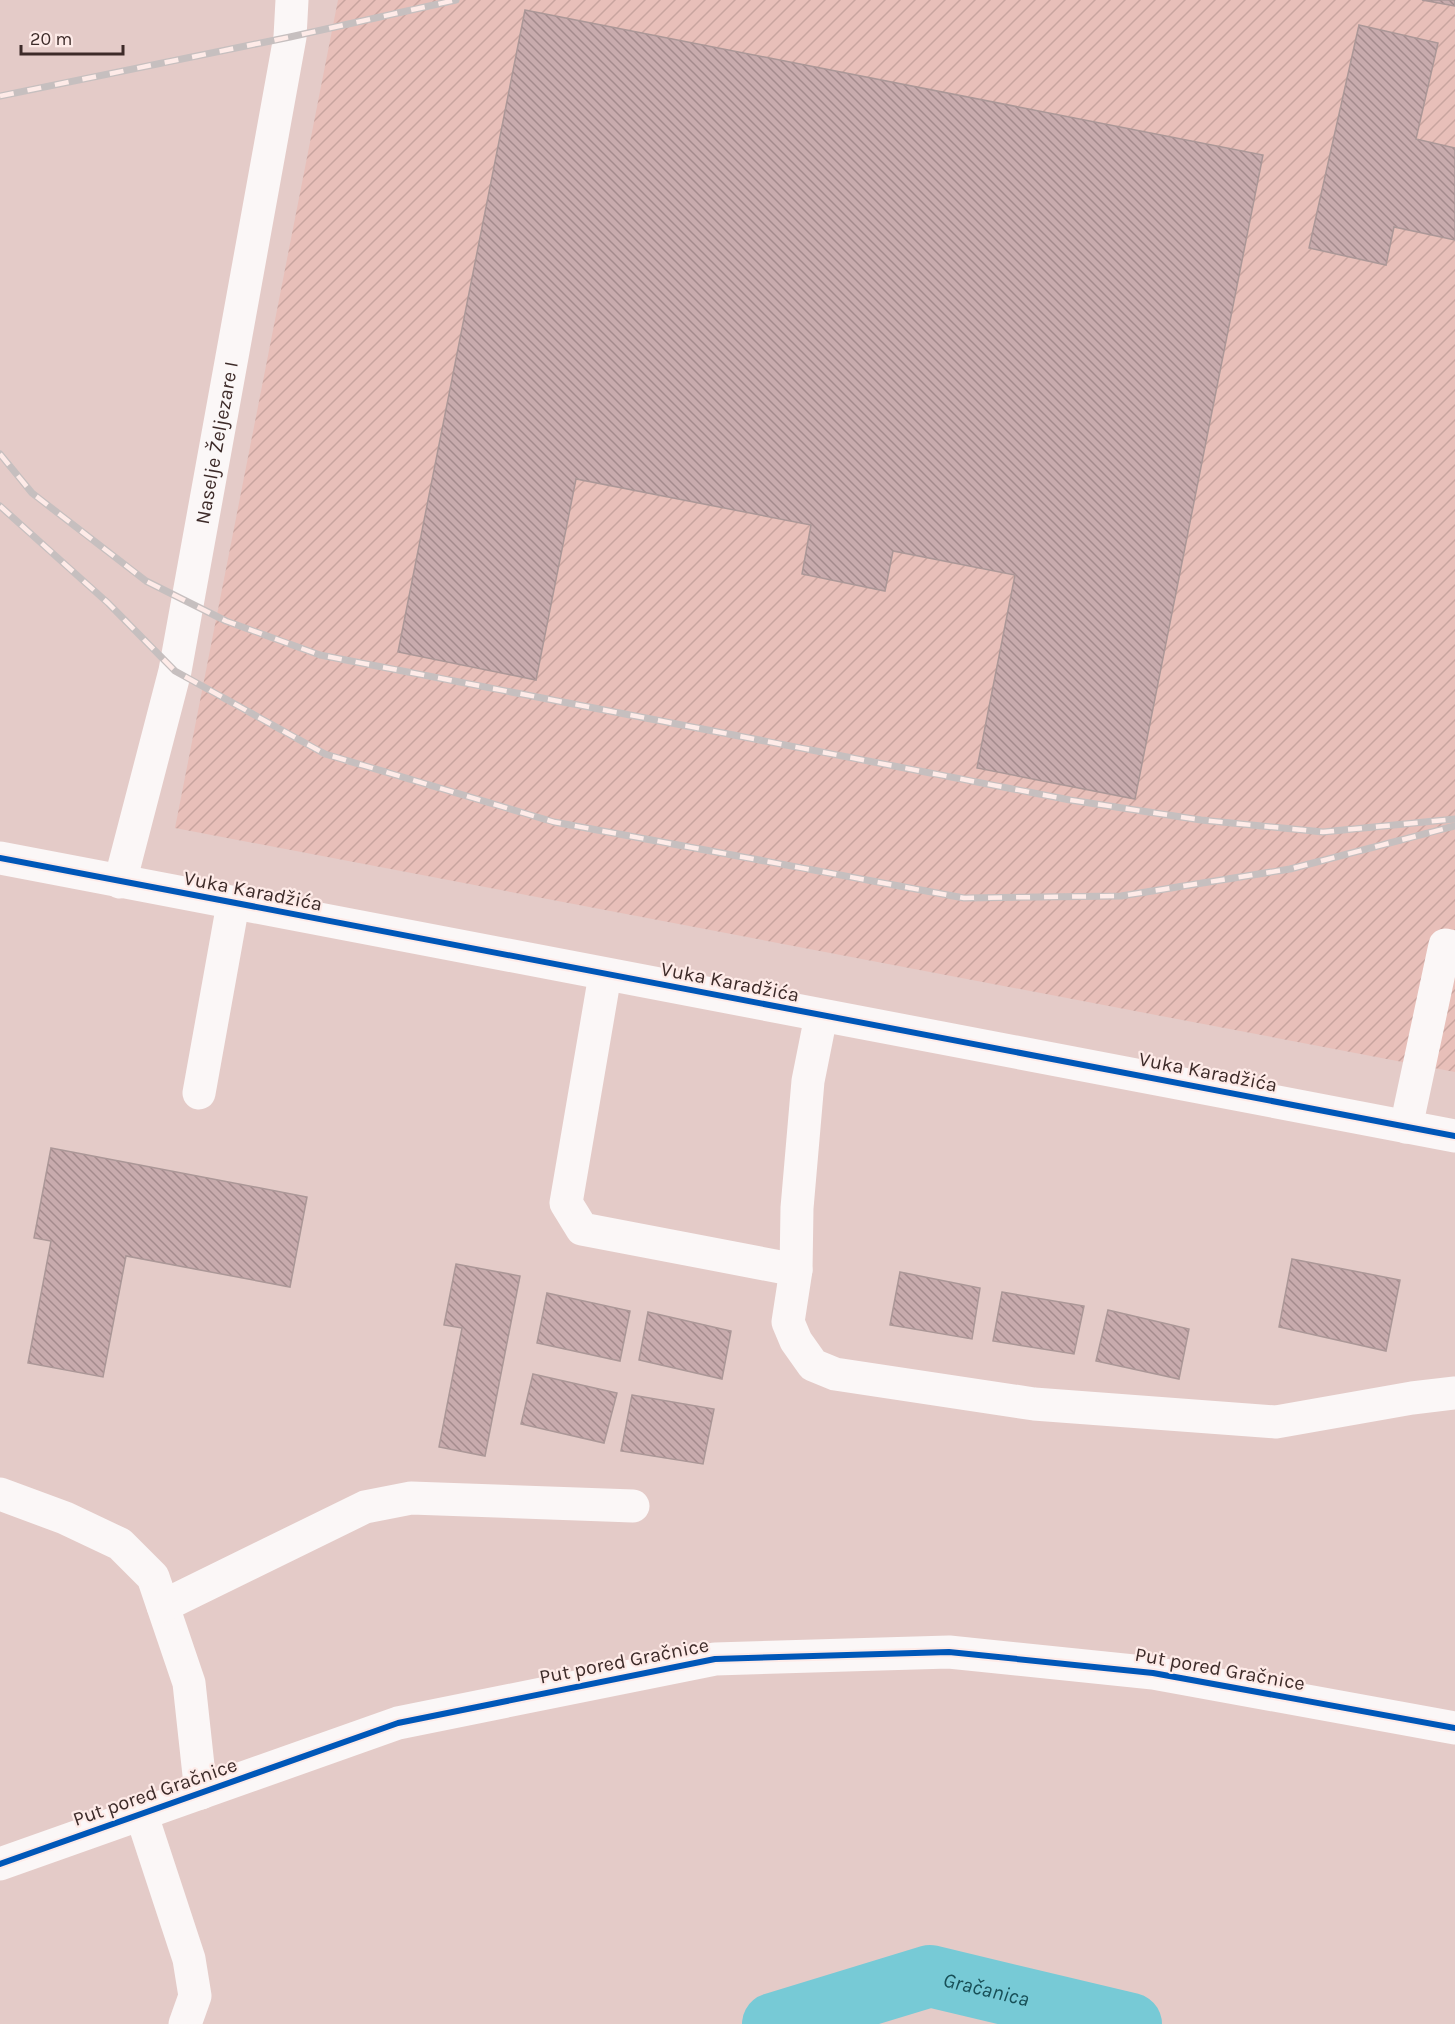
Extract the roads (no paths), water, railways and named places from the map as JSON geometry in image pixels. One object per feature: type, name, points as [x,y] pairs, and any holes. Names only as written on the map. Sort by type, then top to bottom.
[{"type":"street","name":"Naselje Željezare I","points":[[120,882],[175,671],[290,37],[292,0]]},
{"type":"street","name":"Vuka Karadžića","points":[[0,858],[1455,1136]]},
{"type":"street","points":[[199,1093],[233,904]]},
{"type":"street","points":[[1406,1127],[1441,1031],[1444,945],[1455,947]]},
{"type":"street","points":[[605,975],[566,1203],[572,1215],[582,1229],[796,1270]]},
{"type":"street","points":[[821,1016],[808,1081],[797,1208],[796,1270],[788,1322],[796,1341],[813,1365],[835,1374],[1034,1404],[1276,1422],[1412,1398],[1455,1393]]},
{"type":"street","points":[[0,1494],[65,1518],[120,1544],[153,1577],[189,1683],[201,1793]]},
{"type":"street","points":[[163,1606],[365,1508],[411,1498],[633,1506]]},
{"type":"street","name":"Put pored Gračnice","points":[[0,1864],[398,1723],[715,1659],[949,1652],[1153,1673],[1455,1728]]},
{"type":"street","points":[[141,1814],[189,1959],[195,1996],[185,2024]]},
{"type":"waterway","name":"Gračanica","points":[[773,2024],[930,1976],[1131,2024]]},
{"type":"railway","points":[[0,96],[290,37],[456,0]]},
{"type":"railway","points":[[0,454],[32,493],[146,581],[226,621],[320,655],[1070,800],[1201,820],[1323,832],[1455,819]]},
{"type":"railway","points":[[0,506],[108,603],[175,671],[325,754],[554,822],[964,898],[1121,896],[1290,869],[1455,826]]}]
